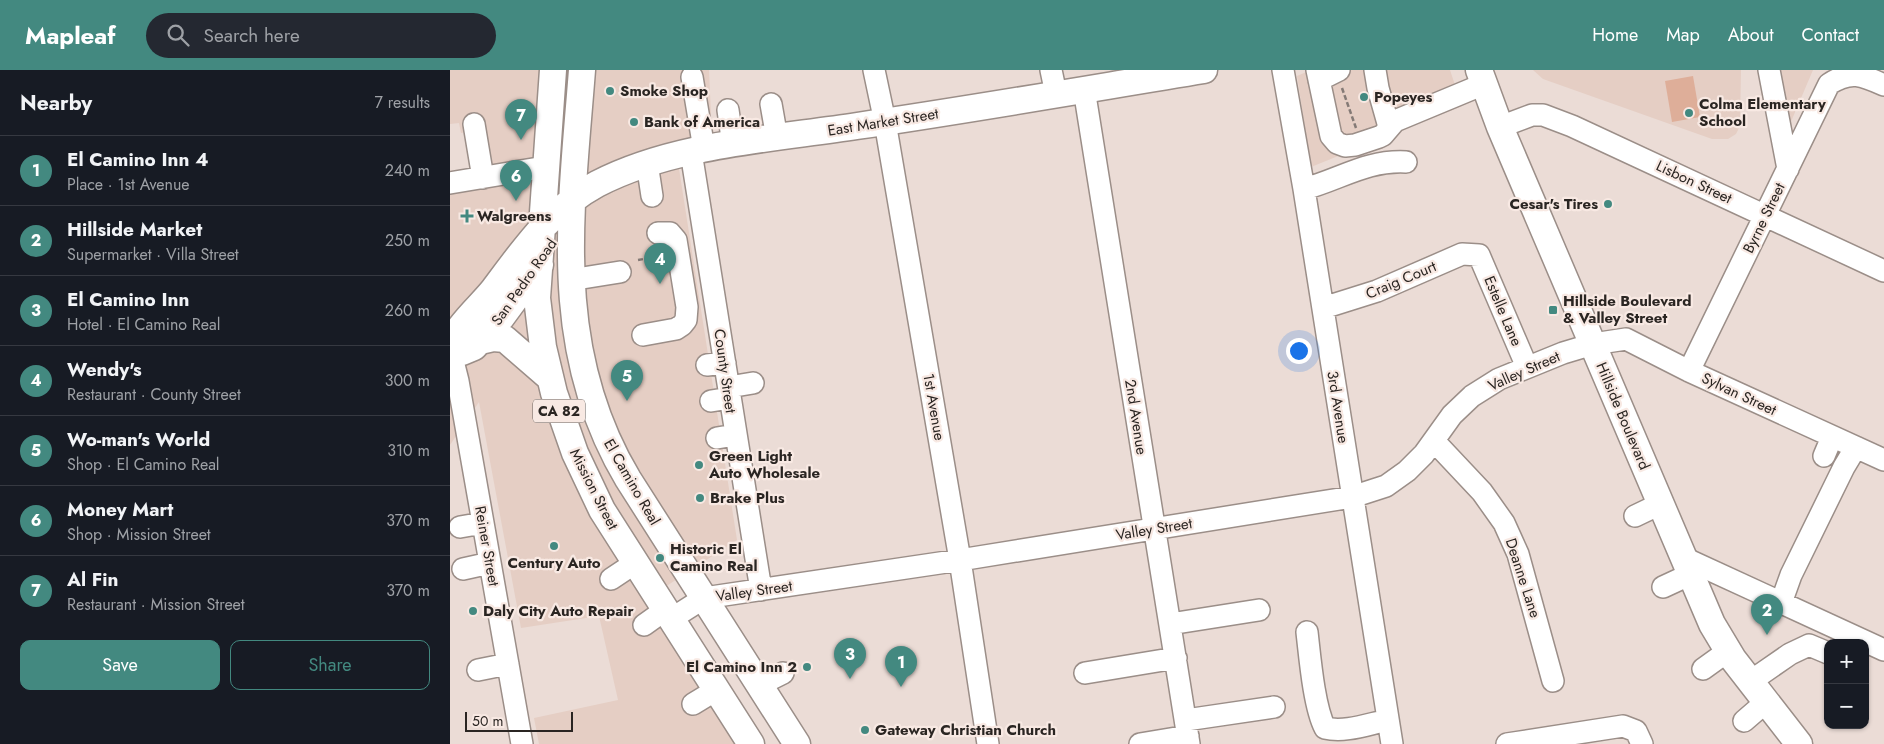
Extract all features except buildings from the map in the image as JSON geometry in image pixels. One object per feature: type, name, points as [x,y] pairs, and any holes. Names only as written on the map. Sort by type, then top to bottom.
[{"type":"main road","name":"Mission Street","points":[[553,70],[539,267],[538,308],[550,378],[569,438],[588,483],[639,569]]},
{"type":"main road","name":"CA 82","points":[[570,272],[572,202],[582,70]]},
{"type":"main road","name":"East Market Street","points":[[572,202],[598,184],[647,163],[697,150],[885,122],[1054,82],[1084,89],[1139,75],[1204,70]]},
{"type":"main road","name":"Hillside Boulevard","points":[[1482,77],[1500,127],[1712,624],[1750,682],[1799,744]]},
{"type":"main road","name":"San Pedro Road","points":[[450,350],[462,352],[468,350],[468,323],[542,228],[572,202]]},
{"type":"main road","name":"San Pedro Road","points":[[468,323],[510,307],[539,267],[561,230],[572,202]]},
{"type":"main road","name":"El Camino Real","points":[[570,272],[575,331],[589,392],[603,430],[620,466],[797,744]]},
{"type":"main road","points":[[468,323],[492,338],[505,339],[550,378]]},
{"type":"main road","name":"CA 82","points":[[639,569],[751,744]]},
{"type":"street","name":"1st Avenue","points":[[874,70],[885,122],[960,560],[988,744]]},
{"type":"street","name":"3rd Avenue","points":[[1283,70],[1304,189],[1392,744]]},
{"type":"street","points":[[1339,70],[1318,75],[1332,136],[1337,144],[1350,146],[1383,135],[1395,121],[1482,77]]},
{"type":"street","points":[[1375,70],[1389,127]]},
{"type":"street","points":[[1769,70],[1788,169]]},
{"type":"street","name":"Byrne Street","points":[[1689,371],[1829,84],[1847,74],[1855,74],[1863,75],[1884,85]]},
{"type":"street","name":"County Street","points":[[692,77],[716,364],[723,396],[726,437],[761,590]]},
{"type":"street","name":"2nd Avenue","points":[[1084,89],[1188,733]]},
{"type":"street","points":[[771,104],[777,138]]},
{"type":"street","points":[[728,110],[733,144]]},
{"type":"street","name":"Lisbon Street","points":[[1500,127],[1532,115],[1543,116],[1572,126],[1884,271]]},
{"type":"street","points":[[474,124],[483,178]]},
{"type":"street","points":[[1304,189],[1320,185],[1365,166],[1391,161],[1406,162]]},
{"type":"street","points":[[647,163],[652,196]]},
{"type":"street","points":[[450,183],[546,167]]},
{"type":"street","points":[[643,334],[676,329],[686,320],[687,307],[681,267],[674,238],[667,232],[658,233]]},
{"type":"street","name":"Craig Court","points":[[1323,308],[1378,291],[1462,254],[1479,254]]},
{"type":"street","name":"Estelle Lane","points":[[1479,254],[1528,367]]},
{"type":"street","points":[[681,267],[708,262]]},
{"type":"street","points":[[570,272],[620,272]]},
{"type":"street","name":"Sylvan Street","points":[[1593,344],[1626,339],[1689,371],[1884,460]]},
{"type":"street","name":"Valley Street","points":[[644,625],[704,598],[761,590],[868,583],[960,560],[1352,497],[1386,486],[1407,471],[1434,441],[1452,415],[1472,396],[1499,379],[1563,353],[1593,344]]},
{"type":"street","name":"Reiner Street","points":[[450,350],[459,386],[522,744]]},
{"type":"street","points":[[723,396],[753,383]]},
{"type":"street","points":[[1824,456],[1832,437]]},
{"type":"street","name":"Deanne Lane","points":[[1434,441],[1482,492],[1504,524],[1518,554],[1553,681]]},
{"type":"street","points":[[1781,602],[1839,476],[1856,447]]},
{"type":"street","points":[[1635,516],[1660,504]]},
{"type":"street","points":[[460,527],[483,523]]},
{"type":"street","points":[[463,569],[490,563]]},
{"type":"street","points":[[1663,587],[1687,566],[1781,602],[1857,639]]},
{"type":"street","points":[[611,579],[639,569]]},
{"type":"street","points":[[1170,624],[1259,610]]},
{"type":"street","points":[[1306,632],[1314,685],[1325,728],[1347,729],[1388,720]]},
{"type":"street","points":[[1869,644],[1884,650]]},
{"type":"street","points":[[1750,682],[1778,662],[1809,645],[1824,652]]},
{"type":"street","points":[[1704,669],[1728,651]]},
{"type":"street","points":[[1084,673],[1176,658]]},
{"type":"street","points":[[478,670],[508,664]]},
{"type":"street","points":[[759,685],[783,673]]},
{"type":"street","points":[[693,704],[716,690]]},
{"type":"street","points":[[1744,720],[1766,702]]},
{"type":"street","points":[[1140,744],[1188,733],[1274,707]]},
{"type":"street","points":[[1507,744],[1623,726],[1636,731],[1642,744]]},
{"type":"shaded area","points":[[450,70],[709,70],[712,137],[675,143],[737,540],[645,600],[736,744],[539,744],[534,718],[618,700],[599,616],[521,628],[479,402],[450,445],[450,188],[487,182],[472,131],[461,133],[459,123],[450,124]]},
{"type":"shaded area","points":[[1311,70],[1450,70],[1462,106],[1311,167],[1297,76]]},
{"type":"shaded area","name":"Colma Elementary School","points":[[1533,70],[1741,70],[1740,126],[1736,134],[1728,139],[1712,139],[1543,79]]},
{"type":"shaded area","points":[[1779,70],[1813,70],[1790,124]]},
{"type":"shaded area","points":[[1693,76],[1700,117],[1672,122],[1665,81]]},
{"type":"place","name":"Smoke Shop","points":[[610,91]]},
{"type":"place","name":"Popeyes","points":[[1364,97]]},
{"type":"place","name":"Colma Elementary School","points":[[1689,113]]},
{"type":"place","name":"Bank of America","points":[[634,122]]},
{"type":"place","name":"Al Fin","points":[[521,140]]},
{"type":"place","name":"Money Mart","points":[[516,201]]},
{"type":"place","name":"Cesar's Tires","points":[[1608,204]]},
{"type":"place","name":"Walgreens","points":[[467,216]]},
{"type":"place","name":"Wendy's","points":[[660,284]]},
{"type":"place","name":"Hillside Boulevard & Valley Street","points":[[1553,310]]},
{"type":"place","name":"Wo-man's World","points":[[627,401]]},
{"type":"place","name":"Green Light Auto Wholesale","points":[[699,465]]},
{"type":"place","name":"Brake Plus","points":[[700,498]]},
{"type":"place","name":"Century Auto","points":[[554,546]]},
{"type":"place","name":"Historic El Camino Real","points":[[660,558]]},
{"type":"place","name":"Daly City Auto Repair","points":[[473,611]]},
{"type":"place","name":"Hillside Market","points":[[1767,635]]},
{"type":"place","name":"El Camino Inn 2","points":[[807,667]]},
{"type":"place","name":"El Camino Inn","points":[[850,679]]},
{"type":"place","name":"El Camino Inn 4","points":[[901,687]]},
{"type":"place","name":"Gateway Christian Church","points":[[865,730]]}]
